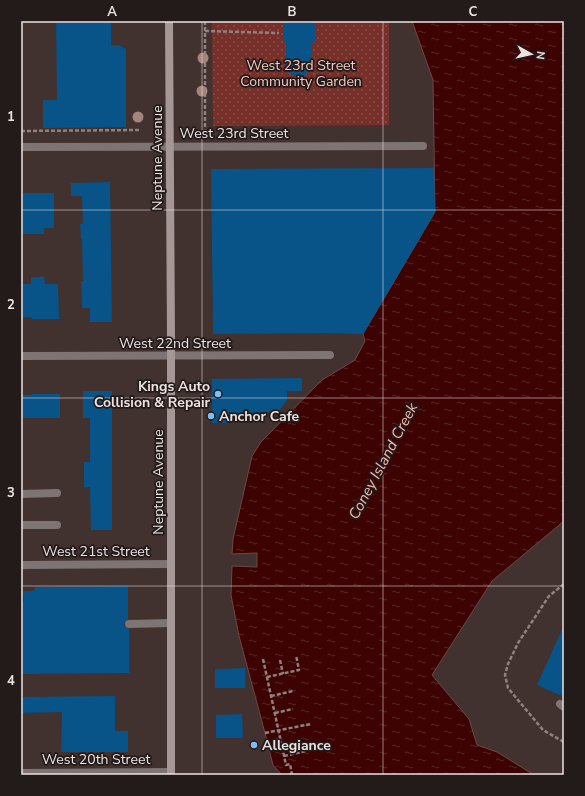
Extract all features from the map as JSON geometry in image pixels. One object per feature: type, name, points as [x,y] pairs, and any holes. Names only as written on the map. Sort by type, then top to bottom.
[{"type":"main road","name":"Neptune Avenue","points":[[169,21],[171,773]]},
{"type":"street","name":"West 23rd Street","points":[[21,147],[424,146]]},
{"type":"street","name":"West 22nd Street","points":[[21,356],[330,355]]},
{"type":"street","points":[[21,494],[57,493]]},
{"type":"street","points":[[21,525],[58,525]]},
{"type":"street","name":"West 21st Street","points":[[21,565],[171,564]]},
{"type":"street","points":[[128,624],[171,623]]},
{"type":"street","name":"West 20th Street","points":[[21,773],[171,773]]},
{"type":"path","points":[[204,21],[205,135]]},
{"type":"path","points":[[205,31],[279,32]]},
{"type":"path","points":[[21,131],[141,130]]},
{"type":"path","points":[[564,584],[549,596],[518,644],[508,664],[505,675],[508,688],[543,730],[564,742]]},
{"type":"path","points":[[267,677],[299,670],[296,655]]},
{"type":"path","points":[[263,659],[286,766],[290,764],[292,775]]},
{"type":"path","points":[[280,660],[283,674]]},
{"type":"path","points":[[271,696],[293,690]]},
{"type":"path","points":[[275,713],[293,709]]},
{"type":"path","points":[[265,733],[311,724]]},
{"type":"path","points":[[284,756],[306,752]]},
{"type":"green space","name":"West 23rd Street Community Garden","points":[[212,21],[389,21],[389,125],[213,126]]},
{"type":"water","name":"Coney Island Creek","points":[[412,21],[564,21],[564,521],[492,581],[432,675],[469,719],[477,745],[497,752],[534,775],[282,775],[273,765],[239,636],[231,595],[232,566],[257,567],[257,553],[232,554],[233,539],[252,456],[261,442],[322,380],[355,360],[365,341],[363,334],[435,212],[433,80]]},
{"type":"building","points":[[56,21],[111,21],[111,45],[119,45],[126,49],[126,127],[43,128],[43,100],[57,100]]},
{"type":"building","points":[[286,21],[312,21],[312,24],[315,24],[315,43],[312,42],[311,67],[307,74],[302,76],[298,77],[293,75],[288,72],[286,67],[286,42],[283,42],[283,24],[286,24]]},
{"type":"building","points":[[434,168],[435,212],[363,334],[213,334],[211,169]]},
{"type":"building","points":[[110,182],[112,322],[90,322],[90,308],[82,308],[82,239],[80,224],[83,224],[82,196],[71,196],[71,183]]},
{"type":"building","points":[[21,193],[54,193],[54,228],[44,228],[44,234],[21,234]]},
{"type":"building","points":[[31,277],[44,277],[45,284],[58,284],[59,319],[32,319],[31,317],[21,317],[21,284],[31,284]]},
{"type":"building","points":[[302,378],[302,391],[287,391],[287,400],[278,412],[231,413],[231,423],[212,423],[212,379]]},
{"type":"building","points":[[83,391],[112,391],[112,530],[91,530],[90,487],[84,487],[84,462],[90,462],[90,418],[83,418]]},
{"type":"building","points":[[60,394],[60,418],[21,418],[21,395]]},
{"type":"building","points":[[128,586],[128,619],[124,624],[125,627],[129,629],[129,673],[21,674],[21,602],[24,602],[23,591],[34,591],[35,587]]},
{"type":"building","points":[[564,625],[564,697],[537,685]]},
{"type":"building","points":[[245,668],[245,688],[215,688],[215,669]]},
{"type":"building","points":[[115,696],[115,731],[128,731],[128,752],[61,752],[62,712],[21,713],[21,697]]},
{"type":"building","points":[[242,714],[243,738],[216,738],[216,715]]},
{"type":"place","name":"Kings Auto Collision & Repair","points":[[218,394]]},
{"type":"place","name":"Anchor Cafe","points":[[211,416]]},
{"type":"place","name":"Allegiance","points":[[254,745]]}]
